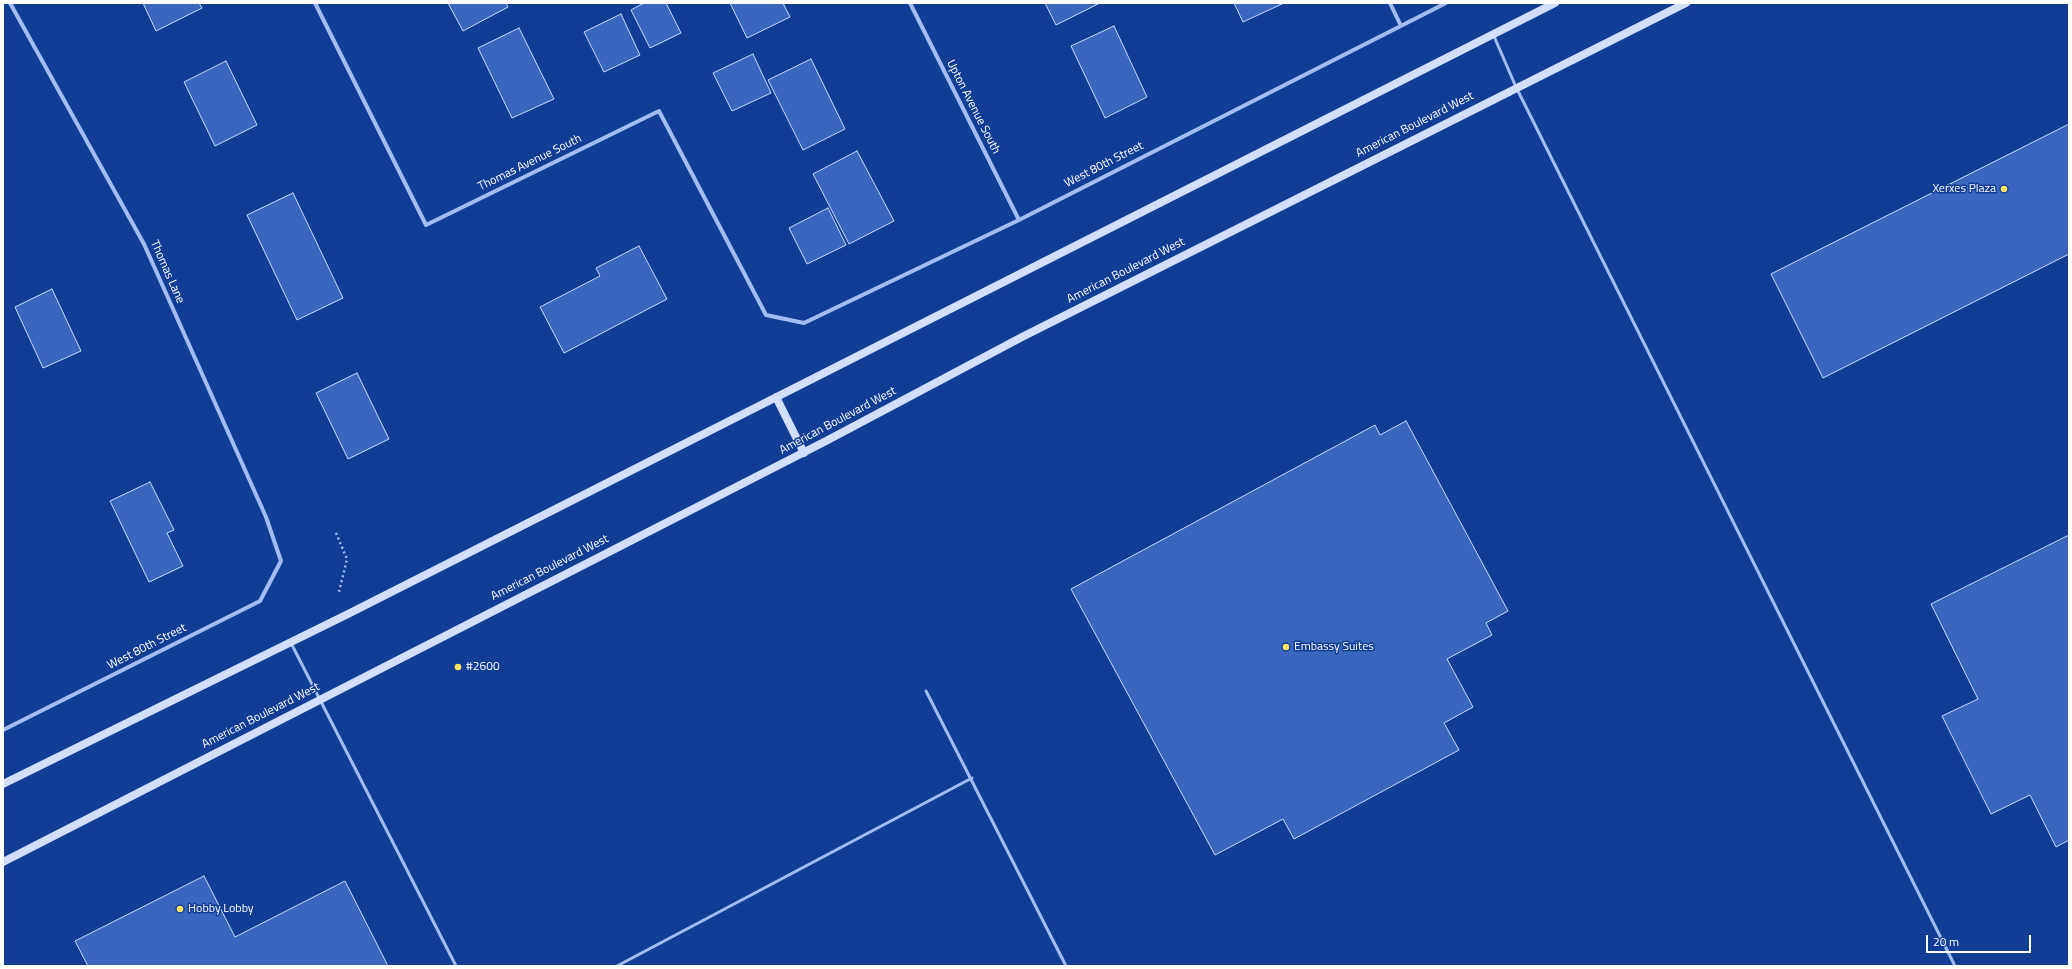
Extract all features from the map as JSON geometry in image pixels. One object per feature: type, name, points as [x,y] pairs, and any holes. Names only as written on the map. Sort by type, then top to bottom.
[{"type":"main road","points":[[3,784],[290,643],[1555,3]]},
{"type":"main road","name":"American Boulevard West","points":[[3,862],[804,452],[1022,337],[1686,3]]},
{"type":"main road","points":[[776,397],[804,452]]},
{"type":"street","name":"Thomas Lane","points":[[10,3],[144,244],[266,518],[282,561]]},
{"type":"street","name":"Thomas Avenue South","points":[[315,3],[426,225],[659,111],[766,315]]},
{"type":"street","name":"Upton Avenue South","points":[[910,3],[1019,220]]},
{"type":"street","points":[[1390,3],[1401,26]]},
{"type":"street","name":"West 80th Street","points":[[766,315],[804,323],[1019,220],[1446,3]]},
{"type":"street","name":"West 80th Street","points":[[3,730],[260,601],[282,561]]},
{"type":"lane","points":[[1493,34],[1516,88],[1955,966]]},
{"type":"lane","points":[[290,643],[456,966]]},
{"type":"lane","points":[[926,690],[972,778],[1066,966]]},
{"type":"lane","points":[[617,966],[972,778]]},
{"type":"path","points":[[336,533],[347,559],[340,592]]},
{"type":"building","points":[[143,3],[199,3],[202,8],[156,31]]},
{"type":"building","points":[[448,3],[506,3],[508,7],[463,31]]},
{"type":"building","points":[[644,3],[666,3],[681,33],[650,48],[631,10]]},
{"type":"building","points":[[730,3],[783,3],[790,17],[747,38]]},
{"type":"building","points":[[1045,3],[1100,3],[1056,25]]},
{"type":"building","points":[[1234,3],[1284,3],[1243,22]]},
{"type":"building","points":[[621,14],[640,55],[604,72],[584,32]]},
{"type":"building","points":[[1114,26],[1147,97],[1105,118],[1071,46]]},
{"type":"building","points":[[519,28],[554,99],[512,118],[478,48]]},
{"type":"building","points":[[753,54],[771,93],[732,111],[713,73]]},
{"type":"building","points":[[811,59],[845,129],[803,150],[768,80]]},
{"type":"building","points":[[226,61],[257,125],[215,146],[184,82]]},
{"type":"building","name":"Xerxes Plaza","points":[[2069,124],[2069,254],[1823,378],[1771,274]]},
{"type":"building","points":[[857,151],[894,221],[849,244],[813,174]]},
{"type":"building","points":[[293,193],[343,298],[297,320],[247,215]]},
{"type":"building","points":[[828,208],[846,245],[807,264],[789,228]]},
{"type":"building","points":[[639,246],[667,299],[564,353],[540,307],[600,276],[596,268]]},
{"type":"building","points":[[52,289],[81,351],[43,368],[15,307]]},
{"type":"building","points":[[357,373],[389,439],[348,459],[316,393]]},
{"type":"building","name":"Embassy Suites","points":[[1406,421],[1508,611],[1486,623],[1492,635],[1447,659],[1473,707],[1444,723],[1459,750],[1294,839],[1283,819],[1215,855],[1071,589],[1375,425],[1380,435]]},
{"type":"building","points":[[150,482],[174,530],[167,533],[183,566],[149,582],[110,501]]},
{"type":"building","points":[[2069,535],[2069,840],[2056,847],[2030,795],[1991,814],[1942,716],[1978,699],[1931,604]]},
{"type":"building","name":"Hobby Lobby","points":[[204,876],[235,937],[345,881],[388,966],[88,966],[75,941]]},
{"type":"place","name":"Xerxes Plaza","points":[[2004,189]]},
{"type":"place","name":"Embassy Suites","points":[[1286,647]]},
{"type":"place","name":"#2600","points":[[458,667]]},
{"type":"place","name":"Hobby Lobby","points":[[180,909]]}]
